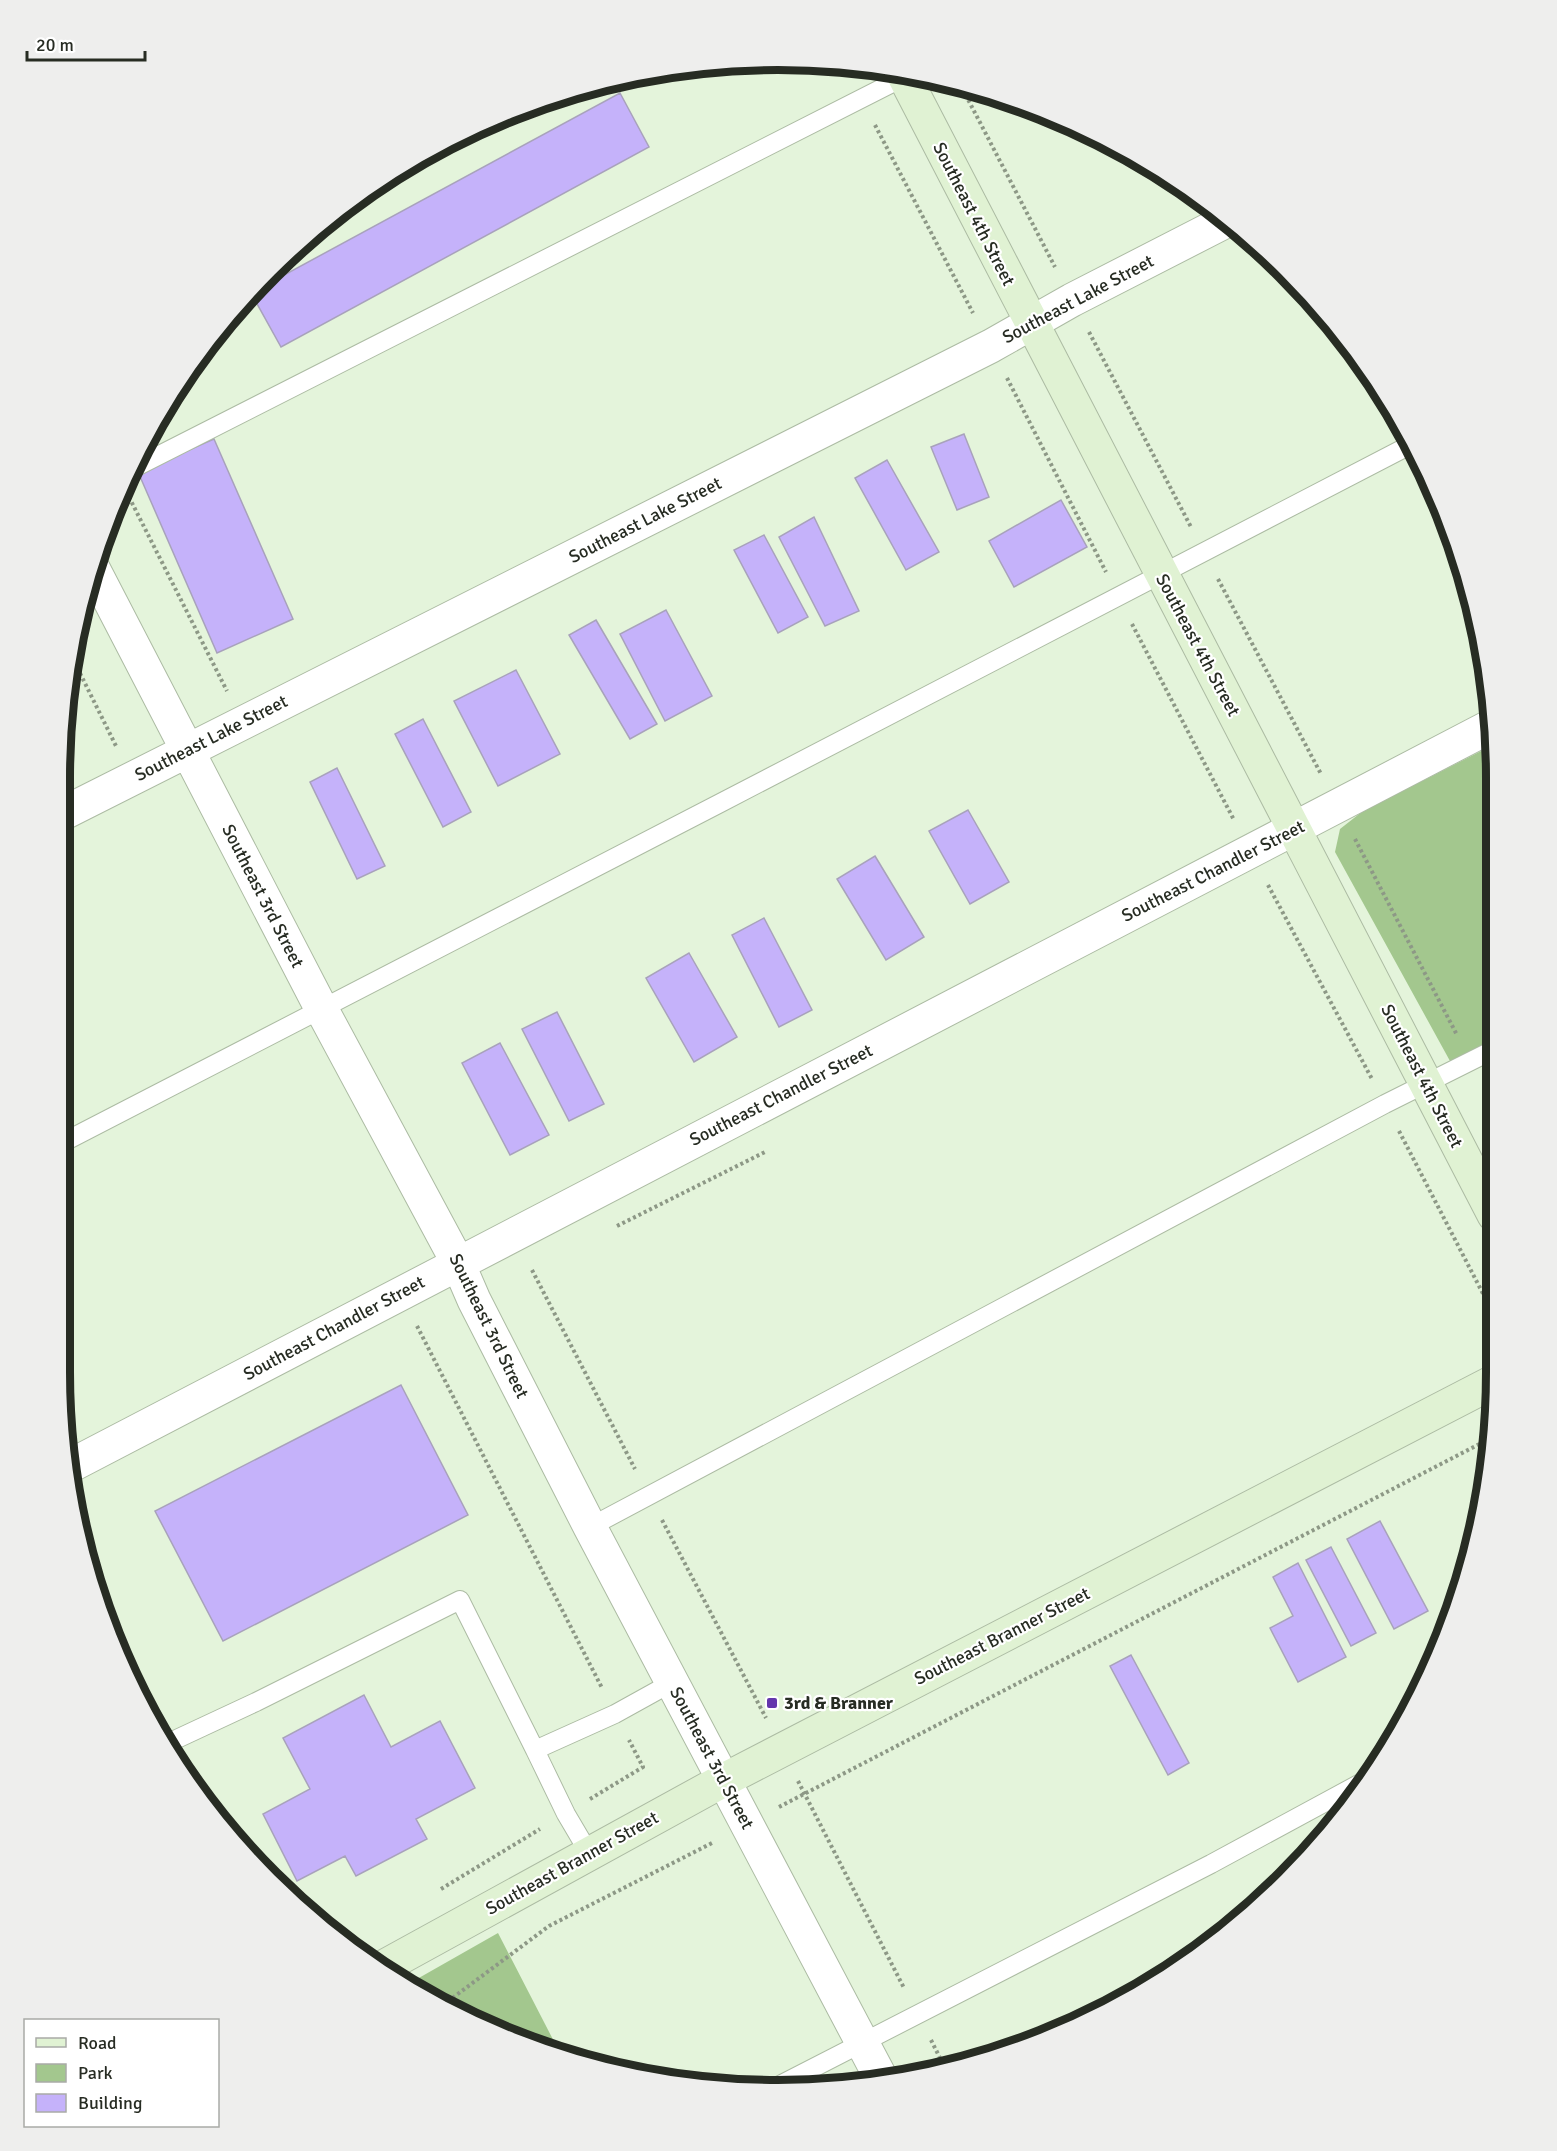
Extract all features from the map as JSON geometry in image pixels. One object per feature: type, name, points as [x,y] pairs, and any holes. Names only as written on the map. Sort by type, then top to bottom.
[{"type":"street","name":"Southeast 4th Street","points":[[908,83],[1031,324],[1486,1200]]},
{"type":"street","name":"Southeast Lake Street","points":[[70,810],[991,346],[1072,300],[1219,225]]},
{"type":"street","name":"Southeast 3rd Street","points":[[99,580],[321,1008],[458,1263],[474,1299],[671,1683],[878,2073]]},
{"type":"street","name":"Southeast Chandler Street","points":[[77,1463],[1485,729]]},
{"type":"street","name":"Southeast Branner Street","points":[[389,1964],[722,1780],[1486,1386]]},
{"type":"lane","points":[[145,462],[896,81]]},
{"type":"lane","points":[[70,1139],[1162,576],[1404,448]]},
{"type":"lane","points":[[590,1527],[1385,1104],[1486,1054]]},
{"type":"lane","points":[[174,1740],[460,1600],[566,1814],[589,1853]]},
{"type":"lane","points":[[536,1750],[615,1714],[671,1683]]},
{"type":"lane","points":[[790,2080],[1211,1864],[1351,1788]]},
{"type":"path","points":[[848,75],[991,346],[1250,852],[1385,1104],[1486,1300]]},
{"type":"path","points":[[966,96],[1486,1090]]},
{"type":"path","points":[[129,497],[243,722]]},
{"type":"path","points":[[79,672],[132,778]]},
{"type":"path","points":[[532,1270],[783,1749],[941,2061]]},
{"type":"path","points":[[450,2000],[549,1926],[748,1825],[804,1793],[1482,1442]]},
{"type":"green space","points":[[1485,749],[1486,1043],[1450,1061],[1335,852],[1340,829],[1363,811]]},
{"type":"green space","points":[[498,1933],[555,2044],[508,2027],[415,1980]]},
{"type":"building","points":[[620,93],[649,147],[281,347],[256,302],[277,279]]},
{"type":"building","points":[[964,434],[989,497],[957,510],[931,447]]},
{"type":"building","points":[[214,439],[293,619],[217,653],[139,475],[141,471]]},
{"type":"building","points":[[887,460],[939,552],[906,570],[855,478]]},
{"type":"building","points":[[1061,500],[1087,547],[1014,587],[989,541]]},
{"type":"building","points":[[814,517],[859,611],[825,626],[779,537]]},
{"type":"building","points":[[764,535],[808,617],[778,633],[734,550]]},
{"type":"building","points":[[666,610],[712,696],[665,721],[620,634]]},
{"type":"building","points":[[596,620],[657,724],[630,739],[569,635]]},
{"type":"building","points":[[516,670],[560,754],[498,786],[454,701]]},
{"type":"building","points":[[423,719],[471,812],[443,827],[395,734]]},
{"type":"building","points":[[337,768],[385,866],[357,879],[310,782]]},
{"type":"building","points":[[968,810],[1009,882],[970,904],[929,831]]},
{"type":"building","points":[[875,856],[924,937],[886,960],[837,879]]},
{"type":"building","points":[[764,918],[812,1010],[779,1027],[732,935]]},
{"type":"building","points":[[689,953],[737,1037],[694,1062],[646,978]]},
{"type":"building","points":[[557,1012],[604,1104],[569,1121],[522,1029]]},
{"type":"building","points":[[500,1043],[549,1135],[510,1155],[462,1063]]},
{"type":"building","points":[[401,1385],[468,1515],[223,1641],[155,1511]]},
{"type":"building","points":[[1380,1521],[1428,1611],[1394,1629],[1347,1539]]},
{"type":"building","points":[[1331,1547],[1376,1633],[1351,1646],[1306,1560]]},
{"type":"building","points":[[1298,1563],[1346,1657],[1298,1682],[1270,1628],[1293,1616],[1273,1577]]},
{"type":"building","points":[[1131,1655],[1189,1763],[1168,1775],[1110,1666]]},
{"type":"building","points":[[364,1695],[391,1747],[440,1721],[475,1788],[416,1819],[427,1839],[356,1876],[345,1856],[297,1881],[263,1814],[310,1789],[283,1738]]},
{"type":"place","name":"3rd & Branner","points":[[772,1703]]}]
